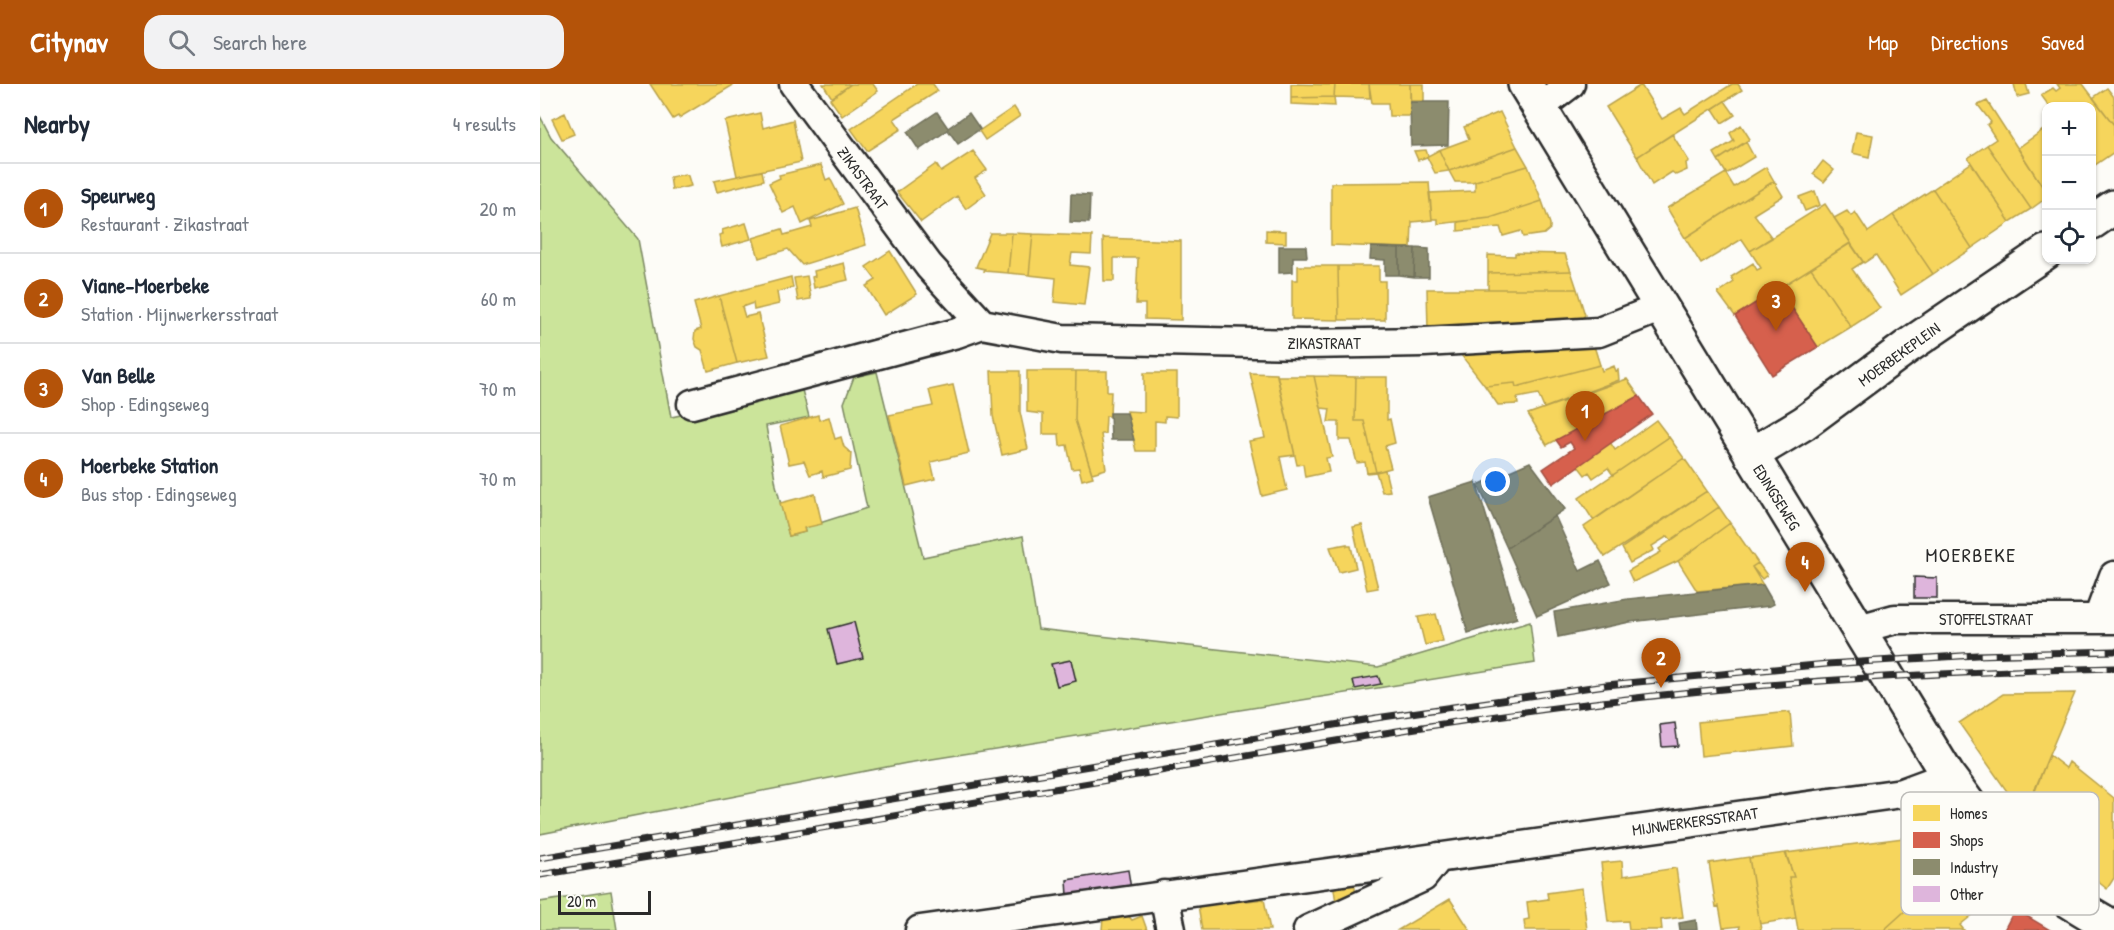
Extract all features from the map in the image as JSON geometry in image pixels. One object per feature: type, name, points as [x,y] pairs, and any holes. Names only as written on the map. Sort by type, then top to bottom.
[{"type":"main road","name":"EDINGSEWEG","points":[[1533,96],[1948,776],[1960,792]]},
{"type":"main road","points":[[2096,219],[2114,207]]},
{"type":"main road","name":"MOERBEKEPLEIN","points":[[1752,455],[1804,423],[1908,346],[2042,255]]},
{"type":"main road","name":"EDINGSEWEG","points":[[2092,915],[2114,928]]},
{"type":"street","name":"ZIKASTRAAT","points":[[794,84],[922,256],[982,324]]},
{"type":"street","points":[[1533,96],[1570,84]]},
{"type":"street","name":"ZIKASTRAAT","points":[[692,404],[946,336],[982,324],[1062,339],[1305,344],[1412,342],[1599,332],[1662,306]]},
{"type":"street","points":[[2106,619],[2114,576]]},
{"type":"street","name":"STOFFELSTRAAT","points":[[1859,629],[1895,619],[2106,619]]},
{"type":"street","name":"MIJNWERKERSSTRAAT","points":[[1905,792],[1948,776]]},
{"type":"street","name":"MIJNWERKERSSTRAAT","points":[[920,930],[1901,793]]},
{"type":"street","points":[[1308,930],[1423,877],[1439,857]]},
{"type":"street","points":[[1164,895],[1170,930]]},
{"type":"green space","points":[[540,116],[551,137],[638,239],[671,417],[802,390],[809,417],[766,426],[776,485],[789,536],[805,532],[804,528],[867,508],[844,403],[854,377],[877,372],[923,557],[1023,536],[1038,629],[1378,667],[1530,622],[1535,663],[907,763],[540,834]]},
{"type":"green space","points":[[611,891],[617,930],[540,930],[540,902]]},
{"type":"building: Homes","points":[[650,84],[735,84],[679,118],[678,116],[673,119]]},
{"type":"building: Homes","points":[[823,84],[851,84],[832,98]]},
{"type":"building: Homes","points":[[851,84],[873,84],[878,91],[842,116],[830,99]]},
{"type":"building: Homes","points":[[917,84],[933,84],[938,91],[894,119],[901,129],[867,151],[851,129]]},
{"type":"building: Homes","points":[[1291,84],[1335,85],[1334,97],[1291,98]]},
{"type":"building: Homes","points":[[1335,84],[1369,84],[1370,98],[1334,97]]},
{"type":"building: Homes","points":[[1369,84],[1410,84],[1411,116],[1389,116],[1388,103],[1372,103]]},
{"type":"building: Homes","points":[[1410,84],[1424,84],[1424,101],[1410,101]]},
{"type":"building: Homes","points":[[1732,84],[1738,84],[1742,90],[1637,157],[1606,107],[1641,85],[1662,119],[1681,108],[1685,114]]},
{"type":"building: Homes","points":[[2014,84],[2026,84],[2029,94],[2017,97]]},
{"type":"building: Homes","points":[[2057,84],[2083,84],[2114,125],[2114,152],[2096,164],[2096,102],[2046,102],[2041,95],[2053,88],[2056,91],[2060,88]]},
{"type":"building: Homes","points":[[2107,88],[2114,97],[2114,125],[2093,98]]},
{"type":"building: Homes","points":[[1334,97],[1335,106],[1291,104],[1291,98]]},
{"type":"building: Homes","points":[[1725,101],[1735,115],[1722,123],[1713,109]]},
{"type":"building: Homes","points":[[1987,101],[2042,186],[2042,201],[2031,209],[1987,145],[1996,139],[1987,125],[1991,122],[1978,105]]},
{"type":"building: Homes","points":[[1014,107],[1020,116],[985,140],[979,131]]},
{"type":"building: Homes","points":[[1500,112],[1517,147],[1449,171],[1439,150],[1469,139],[1464,127]]},
{"type":"building: Homes","points":[[565,113],[574,134],[562,139],[552,119]]},
{"type":"building: Homes","points":[[760,113],[763,128],[793,120],[801,162],[737,176],[725,121]]},
{"type":"building: Homes","points":[[1741,125],[1750,139],[1718,160],[1714,153],[1734,141],[1730,133]]},
{"type":"building: Homes","points":[[2042,131],[2042,186],[2018,148]]},
{"type":"building: Homes","points":[[1856,132],[1873,135],[1869,157],[1852,153]]},
{"type":"building: Homes","points":[[1672,134],[1689,161],[1686,163],[1687,170],[1676,175],[1672,172],[1652,185],[1637,157]]},
{"type":"building: Homes","points":[[1746,142],[1754,157],[1726,174],[1734,187],[1766,167],[1774,181],[1685,238],[1667,208],[1726,173],[1718,160]]},
{"type":"building: Homes","points":[[1987,145],[2031,209],[2010,222],[1968,158]]},
{"type":"building: Homes","points":[[1517,147],[1528,166],[1472,182],[1455,182],[1449,171]]},
{"type":"building: Homes","points":[[1426,150],[1428,156],[1439,150],[1449,171],[1435,173],[1427,157],[1418,160],[1414,151]]},
{"type":"building: Homes","points":[[973,151],[987,170],[975,178],[986,194],[966,209],[957,196],[921,222],[897,192],[936,164],[941,172]]},
{"type":"building: Homes","points":[[1823,161],[1834,170],[1824,182],[1813,174]]},
{"type":"building: Homes","points":[[1971,163],[2010,222],[1972,248],[1933,189]]},
{"type":"building: Homes","points":[[821,165],[826,180],[830,178],[843,204],[802,224],[795,207],[783,213],[769,183],[780,178],[779,175]]},
{"type":"building: Homes","points":[[1528,166],[1542,201],[1490,218],[1438,224],[1438,219],[1432,219],[1429,193],[1475,191],[1475,181]]},
{"type":"building: Homes","points":[[762,171],[764,180],[717,192],[714,181]]},
{"type":"building: Homes","points":[[685,174],[691,186],[672,190],[670,177]]},
{"type":"building: Homes","points":[[1774,181],[1783,196],[1754,214],[1772,238],[1750,251],[1742,239],[1701,264],[1685,238]]},
{"type":"building: Homes","points":[[1429,182],[1432,220],[1412,222],[1411,248],[1331,245],[1331,183]]},
{"type":"building: Homes","points":[[1933,189],[1972,248],[1933,274],[1893,215]]},
{"type":"building: Homes","points":[[1815,191],[1820,205],[1805,211],[1799,197]]},
{"type":"building: Homes","points":[[1542,201],[1550,224],[1550,229],[1544,234],[1523,237],[1521,231],[1503,236],[1500,227],[1458,231],[1458,222],[1490,218]]},
{"type":"building: Homes","points":[[1825,204],[1851,243],[1735,316],[1718,293],[1734,282],[1731,277],[1753,263],[1757,270],[1761,268],[1750,251]]},
{"type":"building: Homes","points":[[855,208],[866,245],[802,265],[788,249],[759,258],[753,238],[782,229],[784,235],[812,227],[810,221]]},
{"type":"building: Homes","points":[[1847,211],[1851,216],[1855,212],[1868,232],[1893,215],[1933,274],[1901,295],[1876,255],[1864,263],[1834,218]]},
{"type":"building: Homes","points":[[746,223],[751,239],[722,247],[719,235],[723,234],[722,230]]},
{"type":"building: Homes","points":[[1266,230],[1286,231],[1286,243],[1266,242]]},
{"type":"building: Homes","points":[[990,233],[1012,233],[1008,273],[984,271],[985,269],[976,267]]},
{"type":"building: Homes","points":[[1012,233],[1033,234],[1029,275],[1008,273]]},
{"type":"building: Homes","points":[[1033,234],[1092,236],[1091,254],[1072,253],[1070,265],[1089,267],[1084,305],[1054,302],[1056,278],[1029,275]]},
{"type":"building: Homes","points":[[1103,238],[1181,241],[1181,320],[1145,319],[1145,304],[1136,304],[1138,258],[1114,258],[1114,281],[1104,281]]},
{"type":"building: Homes","points":[[1850,243],[1863,262],[1852,269],[1880,308],[1851,327],[1811,268]]},
{"type":"building: Homes","points":[[890,251],[917,294],[884,315],[866,286],[876,280],[866,267]]},
{"type":"building: Homes","points":[[1515,253],[1565,254],[1571,271],[1488,273],[1488,255],[1515,256]]},
{"type":"building: Homes","points":[[844,263],[848,280],[814,288],[812,277],[815,276],[814,271]]},
{"type":"building: Homes","points":[[1298,266],[1338,266],[1339,320],[1292,319],[1292,280],[1298,280]]},
{"type":"building: Homes","points":[[1338,266],[1379,266],[1379,281],[1385,281],[1385,320],[1339,320]]},
{"type":"building: Homes","points":[[1811,268],[1851,327],[1818,347],[1779,288]]},
{"type":"building: Homes","points":[[1571,271],[1577,289],[1488,289],[1488,273]]},
{"type":"building: Homes","points":[[807,276],[811,299],[798,301],[794,278]]},
{"type":"building: Homes","points":[[791,277],[793,288],[777,292],[779,304],[754,310],[753,303],[742,307],[745,317],[758,314],[769,356],[737,363],[719,296]]},
{"type":"building: Homes","points":[[1427,289],[1577,289],[1585,315],[1577,325],[1428,330]]},
{"type":"building: Homes","points":[[719,296],[737,363],[708,371],[702,350],[697,347],[694,339],[695,331],[701,329],[694,303]]},
{"type":"building: Homes","points":[[1587,344],[1595,349],[1600,365],[1516,387],[1515,383],[1485,386],[1458,351]]},
{"type":"building: Homes","points":[[1600,365],[1602,371],[1614,366],[1616,371],[1618,370],[1619,380],[1544,408],[1538,394],[1517,398],[1518,404],[1498,405],[1485,386],[1515,383],[1516,387]]},
{"type":"building: Homes","points":[[991,371],[1020,371],[1020,412],[1028,449],[1002,455],[993,416]]},
{"type":"building: Homes","points":[[1027,371],[1076,371],[1075,420],[1093,477],[1082,480],[1079,468],[1072,469],[1067,445],[1060,446],[1059,434],[1043,434],[1043,414],[1027,412]]},
{"type":"building: Homes","points":[[1076,371],[1107,371],[1107,392],[1111,392],[1110,416],[1106,416],[1105,434],[1101,434],[1106,469],[1092,473],[1075,420]]},
{"type":"building: Homes","points":[[1144,373],[1177,373],[1177,417],[1165,416],[1165,422],[1155,421],[1155,451],[1136,451],[1127,411],[1144,412]]},
{"type":"building: Homes","points":[[1250,373],[1277,374],[1295,455],[1280,457],[1287,490],[1262,496],[1249,441],[1265,438]]},
{"type":"building: Homes","points":[[1277,376],[1314,376],[1332,457],[1326,458],[1329,472],[1305,477],[1303,464],[1297,465]]},
{"type":"building: Homes","points":[[1314,376],[1356,377],[1355,421],[1364,421],[1376,472],[1367,473],[1365,462],[1357,463],[1351,440],[1339,440],[1339,422],[1328,422],[1330,409],[1321,408]]},
{"type":"building: Homes","points":[[1356,377],[1387,377],[1387,420],[1390,419],[1395,443],[1385,446],[1391,468],[1376,472],[1364,421],[1355,421]]},
{"type":"building: Homes","points":[[1627,379],[1639,396],[1547,445],[1528,414]]},
{"type":"building: Homes","points":[[953,385],[969,453],[931,462],[935,479],[906,486],[889,415],[933,406],[929,390]]},
{"type":"building: Homes","points":[[818,415],[819,420],[829,417],[835,439],[841,437],[844,447],[851,453],[850,470],[823,477],[822,471],[810,475],[804,461],[789,464],[780,426]]},
{"type":"building: Homes","points":[[1656,420],[1669,437],[1613,475],[1608,468],[1593,478],[1589,472],[1585,475],[1578,466],[1610,442],[1615,450]]},
{"type":"building: Homes","points":[[1669,437],[1684,458],[1593,520],[1579,498]]},
{"type":"building: Homes","points":[[1684,458],[1707,491],[1605,557],[1584,527]]},
{"type":"building: Homes","points":[[1385,470],[1390,491],[1382,492],[1376,472]]},
{"type":"building: Homes","points":[[1707,491],[1719,507],[1671,540],[1668,536],[1652,546],[1654,550],[1630,563],[1622,548]]},
{"type":"building: Homes","points":[[815,494],[822,524],[804,528],[805,532],[789,536],[780,503]]},
{"type":"building: Homes","points":[[1719,507],[1730,523],[1678,561],[1633,582],[1628,571],[1661,552],[1659,549]]},
{"type":"building: Homes","points":[[1730,523],[1758,563],[1752,567],[1763,585],[1697,591],[1678,561]]},
{"type":"building: Homes","points":[[1362,525],[1378,588],[1367,590],[1353,527]]},
{"type":"building: Homes","points":[[1347,544],[1351,546],[1356,568],[1339,572],[1330,547]]},
{"type":"building: Homes","points":[[1758,563],[1767,575],[1762,579],[1752,567]]},
{"type":"building: Homes","points":[[1436,614],[1443,641],[1425,645],[1418,617]]},
{"type":"building: Homes","points":[[2075,693],[2035,792],[2007,792],[1959,723],[2003,694]]},
{"type":"building: Homes","points":[[1790,712],[1793,746],[1701,756],[1698,722]]},
{"type":"building: Homes","points":[[2049,755],[2066,768],[2069,762],[2114,798],[2114,878],[2107,889],[2099,883],[2099,792],[2034,792]]},
{"type":"building: Homes","points":[[1901,838],[1901,915],[1884,930],[1798,930],[1789,877],[1794,877],[1786,853]]},
{"type":"building: Homes","points":[[1785,853],[1794,877],[1789,877],[1796,918],[1760,924],[1749,858]]},
{"type":"building: Homes","points":[[1749,857],[1761,930],[1739,930],[1740,926],[1723,928],[1719,906],[1716,907],[1709,863]]},
{"type":"building: Homes","points":[[1622,861],[1623,876],[1676,868],[1683,917],[1661,920],[1662,930],[1629,930],[1628,921],[1608,922],[1601,863]]},
{"type":"building: Homes","points":[[1354,879],[1356,899],[1336,903],[1333,882]]},
{"type":"building: Homes","points":[[1582,888],[1587,930],[1525,930],[1524,920],[1529,919],[1527,902],[1548,899],[1547,893]]},
{"type":"building: Homes","points":[[1246,898],[1247,901],[1264,899],[1270,930],[1202,930],[1198,905]]},
{"type":"building: Homes","points":[[1450,899],[1470,930],[1398,930]]},
{"type":"building: Homes","points":[[1124,911],[1132,920],[1142,916],[1147,930],[1102,930],[1103,918]]},
{"type":"building: Homes","points":[[1901,915],[1972,915],[1960,925],[1964,930],[1884,930]]},
{"type":"building: Shops","points":[[1779,288],[1818,347],[1772,375],[1735,316]]},
{"type":"building: Shops","points":[[1639,396],[1652,414],[1553,484],[1543,469],[1574,448],[1570,442],[1561,447],[1556,440]]},
{"type":"building: Shops","points":[[2012,915],[2025,915],[2050,930],[2004,930]]},
{"type":"building: Industry","points":[[1410,102],[1449,102],[1448,145],[1411,146]]},
{"type":"building: Industry","points":[[937,112],[948,128],[969,113],[980,129],[958,144],[948,130],[919,150],[907,132]]},
{"type":"building: Industry","points":[[1071,194],[1090,195],[1089,223],[1070,222]]},
{"type":"building: Industry","points":[[1279,246],[1306,246],[1307,257],[1293,257],[1293,272],[1279,273]]},
{"type":"building: Industry","points":[[1371,247],[1399,248],[1399,275],[1385,275],[1385,260],[1370,259]]},
{"type":"building: Industry","points":[[1399,248],[1415,248],[1414,277],[1399,275]]},
{"type":"building: Industry","points":[[1415,248],[1429,249],[1429,277],[1414,277]]},
{"type":"building: Industry","points":[[1110,413],[1127,413],[1134,440],[1111,440]]},
{"type":"building: Industry","points":[[1530,462],[1565,509],[1507,548],[1478,485]]},
{"type":"building: Industry","points":[[1476,482],[1517,618],[1468,633],[1428,497]]},
{"type":"building: Industry","points":[[1555,516],[1580,571],[1600,561],[1611,583],[1537,616],[1507,548]]},
{"type":"building: Industry","points":[[1763,585],[1774,604],[1770,606],[1630,622],[1558,637],[1554,612],[1628,599]]},
{"type":"building: Industry","points":[[1696,920],[1697,930],[1680,930],[1679,923]]},
{"type":"building: Other","points":[[1914,577],[1937,578],[1937,598],[1914,598]]},
{"type":"building: Other","points":[[854,622],[863,658],[837,664],[828,629]]},
{"type":"building: Other","points":[[1071,660],[1076,681],[1057,686],[1051,664]]},
{"type":"building: Other","points":[[1378,676],[1381,684],[1355,689],[1353,680]]},
{"type":"building: Other","points":[[1675,723],[1678,746],[1662,747],[1660,725]]},
{"type":"building: Other","points":[[1128,870],[1131,889],[1068,896],[1067,880]]},
{"type":"railway","points":[[540,858],[1376,718],[1606,685],[1827,664],[1977,655],[2114,651]]},
{"type":"railway","points":[[540,875],[1352,738],[1575,705],[1821,681],[2114,668]]},
{"type":"place","name":"Van Belle","points":[[1776,331]]},
{"type":"place","name":"Speurweg","points":[[1585,441]]},
{"type":"place","name":"Moerbeke Station","points":[[1805,592]]},
{"type":"place","name":"Viane-Moerbeke","points":[[1661,688]]},
{"type":"district","name":"MOERBEKE","points":[[1971,554]]}]
